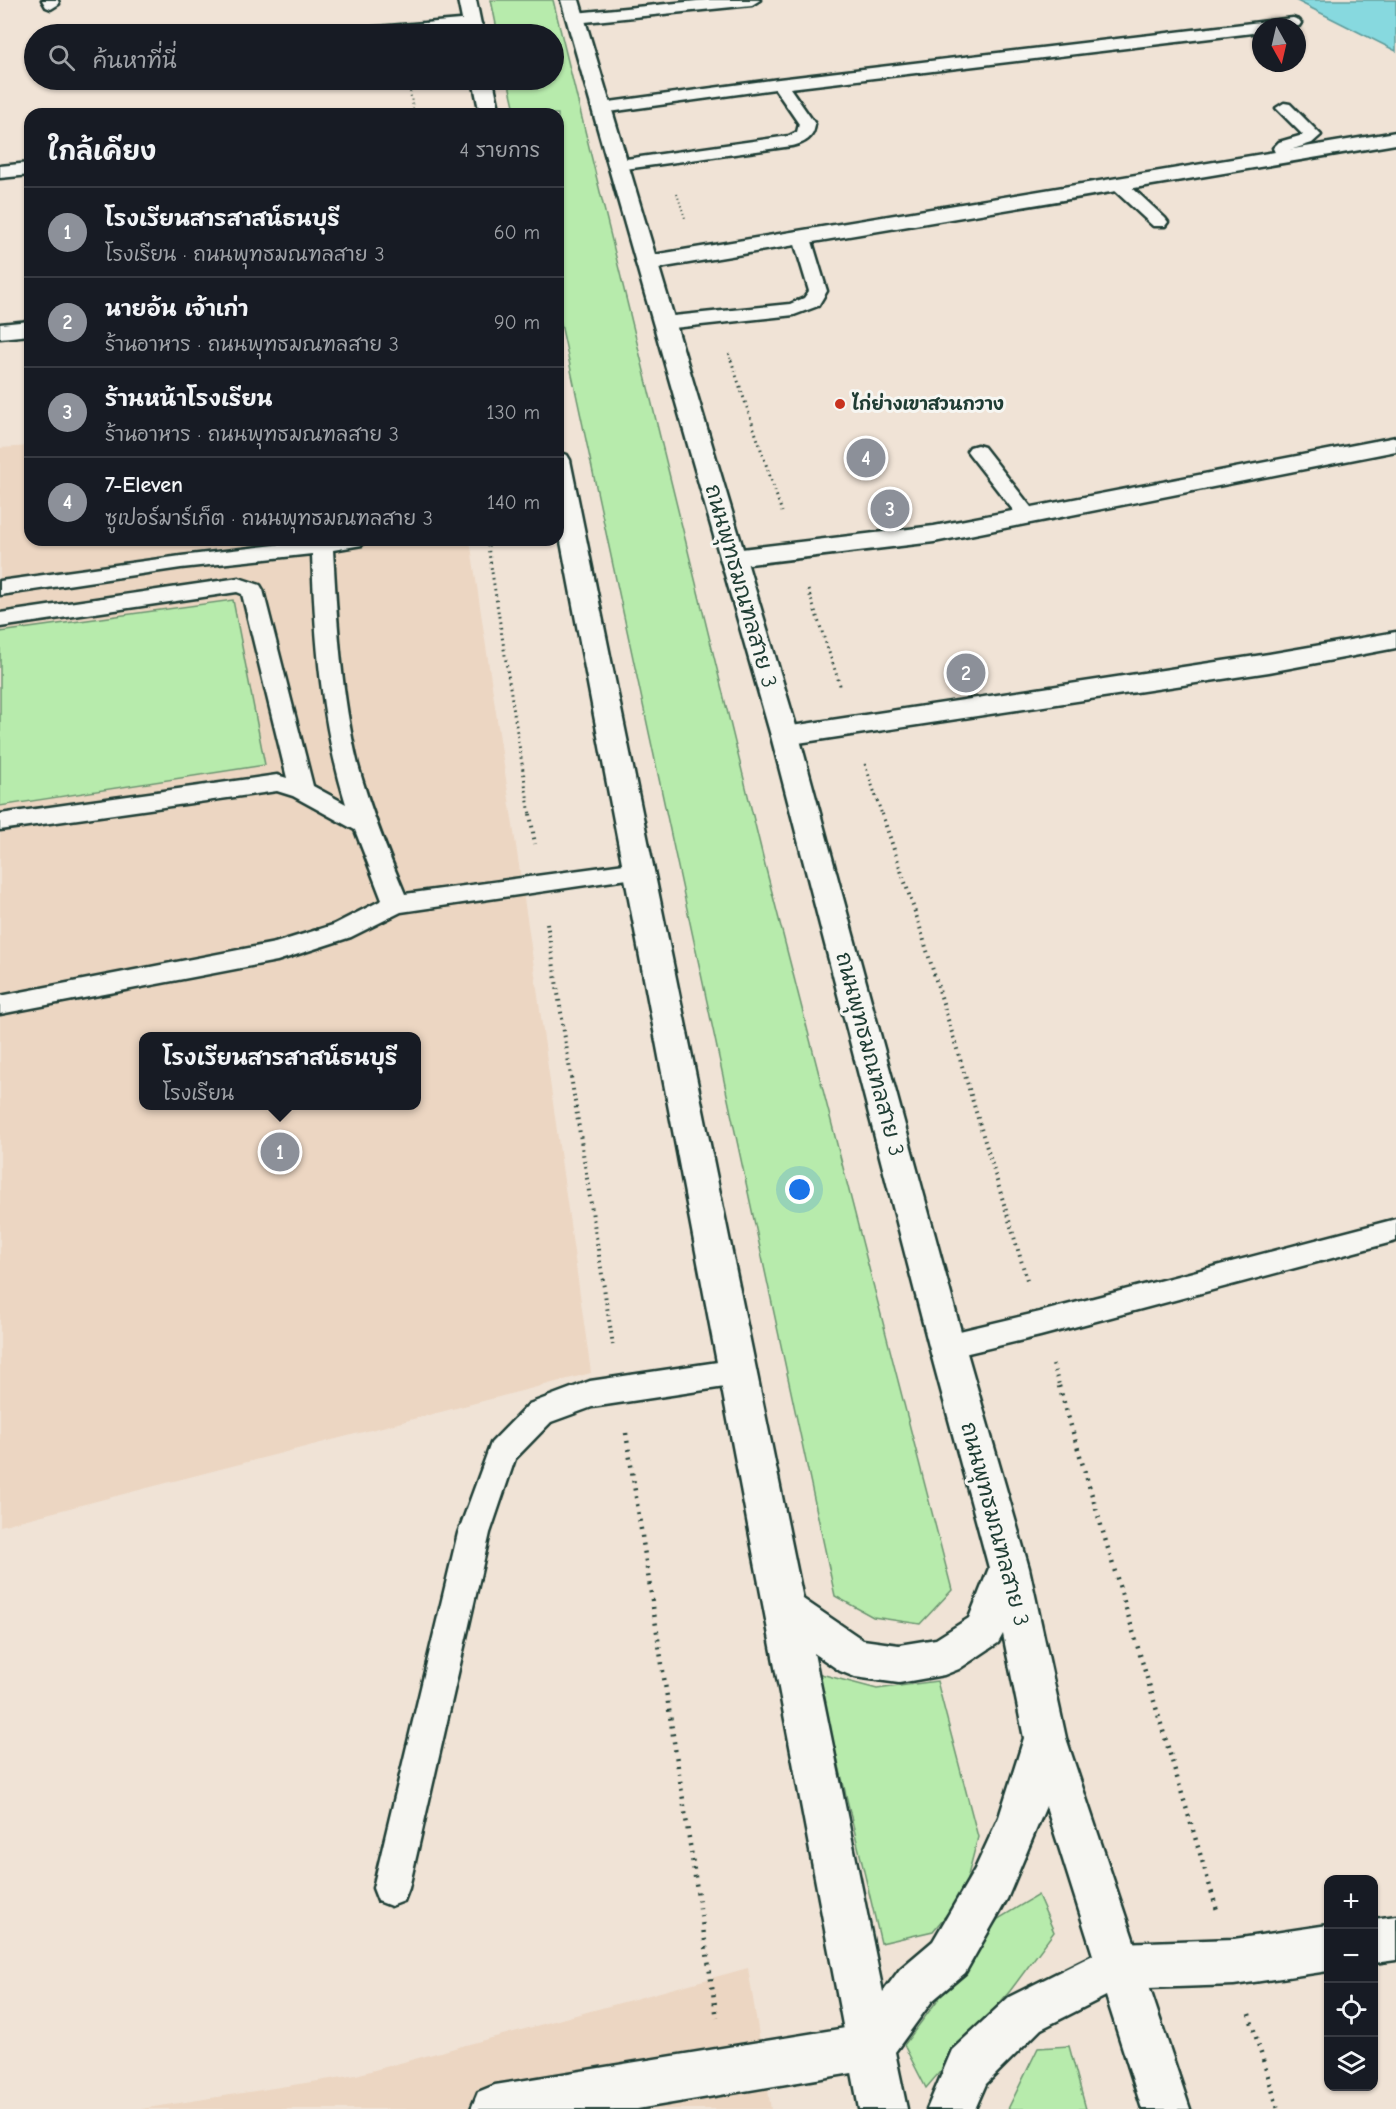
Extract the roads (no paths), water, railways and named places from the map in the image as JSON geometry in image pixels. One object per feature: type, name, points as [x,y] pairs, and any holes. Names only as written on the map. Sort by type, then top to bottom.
[{"type":"main road","points":[[467,0],[472,24]]},
{"type":"main road","name":"ถนนพุทธมณฑลสาย 3","points":[[573,9],[785,736],[947,1346],[1009,1568],[1045,1738],[1166,2109]]},
{"type":"main road","points":[[485,90],[489,108]]},
{"type":"main road","points":[[647,263],[1396,138]]},
{"type":"main road","points":[[0,172],[24,170]]},
{"type":"main road","points":[[0,331],[24,329]]},
{"type":"main road","points":[[733,558],[934,534],[1396,444]]},
{"type":"main road","points":[[564,512],[639,870],[882,2109]]},
{"type":"main road","points":[[785,736],[1269,663],[1396,640]]},
{"type":"main road","points":[[784,1609],[855,1658],[899,1664],[944,1656],[984,1630],[1009,1568]]},
{"type":"main road","points":[[495,2109],[870,2047],[916,1985],[949,1957],[960,1939],[991,1884],[1020,1820],[1045,1738]]},
{"type":"main road","points":[[1378,1940],[1396,1938]]},
{"type":"main road","points":[[951,2109],[969,2067],[1025,2013],[1119,1966],[1234,1962],[1324,1949]]},
{"type":"lane","points":[[573,9],[752,0]]},
{"type":"lane","points":[[602,108],[779,84],[1252,28]]},
{"type":"lane","points":[[618,165],[792,141],[804,136],[807,132],[807,124],[779,84]]},
{"type":"lane","points":[[1284,108],[1313,135],[1310,139],[1286,144],[1281,148],[1285,157]]},
{"type":"lane","points":[[1119,185],[1159,222]]},
{"type":"lane","points":[[664,323],[794,309],[812,302],[818,291],[802,238]]},
{"type":"lane","points":[[977,451],[1027,515]]},
{"type":"lane","points":[[0,588],[181,562],[322,546],[330,666],[342,744],[372,847],[396,904]]},
{"type":"lane","points":[[0,620],[239,585],[252,590],[302,790]]},
{"type":"lane","points":[[0,822],[277,783],[302,790],[366,826]]},
{"type":"lane","points":[[0,1005],[277,952],[342,931],[396,904],[639,870]]},
{"type":"lane","points":[[947,1346],[1040,1324],[1396,1230]]},
{"type":"lane","points":[[390,1888],[474,1533],[502,1452],[540,1413],[590,1395],[738,1372]]},
{"type":"water","points":[[1295,0],[1396,0],[1396,51]]},
{"type":"place","name":"ไก่ย่างเขาสวนกวาง","points":[[840,404]]},
{"type":"place","name":"7-Eleven","points":[[866,458]]},
{"type":"place","name":"ร้านหน้าโรงเรียน","points":[[890,509]]},
{"type":"place","name":"นายอ้น เจ้าเก่า","points":[[966,673]]},
{"type":"place","name":"โรงเรียนสารสาสน์ธนบุรี","points":[[280,1152]]}]
